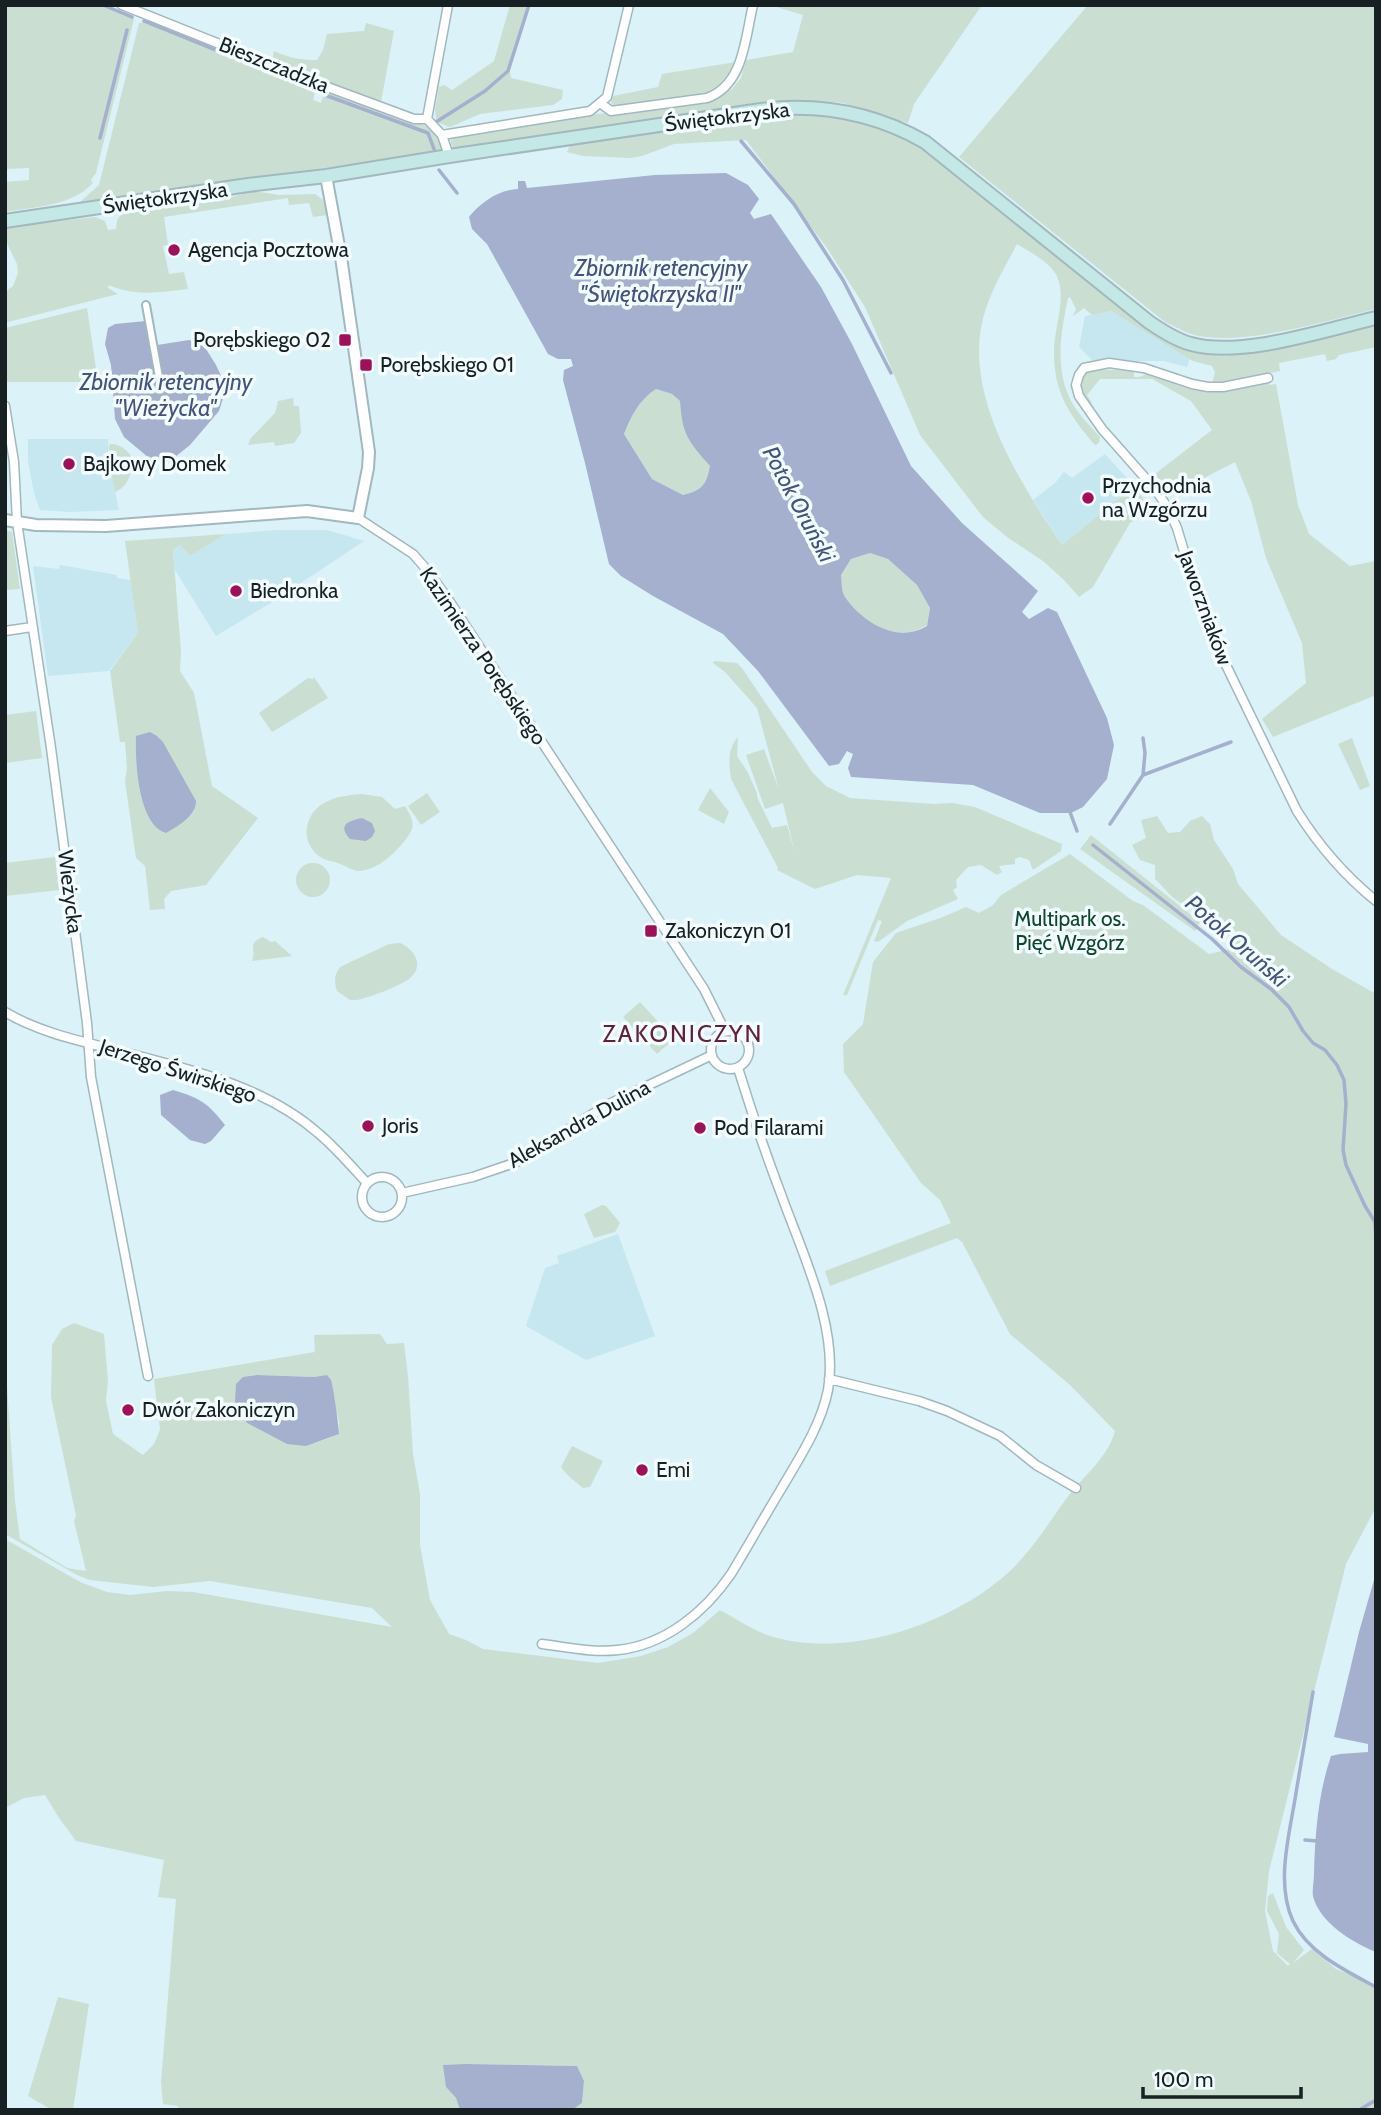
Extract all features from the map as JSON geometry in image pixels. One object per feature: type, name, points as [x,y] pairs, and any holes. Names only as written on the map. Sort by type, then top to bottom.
[{"type":"main road","name":"Świętokrzyska","points":[[5,221],[781,108],[824,109],[852,113],[901,129],[925,142],[1149,322],[1183,342],[1213,348],[1244,347],[1376,318]]},
{"type":"street","name":"Bieszczadzka","points":[[122,5],[322,85],[414,119],[427,119]]},
{"type":"street","points":[[448,5],[427,119],[442,135],[449,156]]},
{"type":"street","points":[[442,135],[590,111],[607,97],[629,5]]},
{"type":"street","points":[[600,103],[611,111],[720,93],[736,75],[753,5]]},
{"type":"street","points":[[326,176],[341,257],[369,452],[358,519]]},
{"type":"street","points":[[146,304],[159,377]]},
{"type":"street","name":"Jaworzniaków","points":[[1268,378],[1223,387],[1208,387],[1144,368],[1109,363],[1084,368],[1076,385],[1079,396],[1102,429],[1155,489],[1168,508],[1177,528],[1206,624],[1308,830],[1334,863],[1376,901]]},
{"type":"street","name":"Wieżycka","points":[[5,406],[14,462],[11,521],[32,628],[53,761],[95,1099],[148,1376]]},
{"type":"street","name":"Kazimierza Porębskiego","points":[[11,521],[63,526],[106,526],[307,511],[358,519],[413,554],[434,579],[697,978],[725,1031],[740,1033],[747,1041],[749,1046],[746,1061],[738,1068]]},
{"type":"street","points":[[5,631],[32,628]]},
{"type":"street","name":"Jerzego Świrskiego","points":[[5,1012],[50,1032],[159,1061],[254,1093],[281,1107],[317,1132],[367,1183]]},
{"type":"street","points":[[542,1644],[589,1650],[618,1650],[638,1646],[659,1638],[699,1612],[718,1593],[731,1574],[788,1478],[813,1431],[824,1403],[829,1379],[828,1339],[820,1306],[738,1068],[725,1069],[712,1055],[712,1043],[725,1031]]},
{"type":"street","name":"Aleksandra Dulina","points":[[402,1194],[473,1177],[517,1162],[607,1105],[712,1055]]},
{"type":"street","points":[[383,1176],[392,1179],[402,1194],[396,1211],[383,1217],[368,1212],[362,1197],[367,1183],[383,1176]]},
{"type":"street","points":[[829,1379],[947,1410],[991,1431],[1035,1465],[1076,1488]]},
{"type":"shaded area","points":[[1111,311],[1190,358],[1187,367],[1164,361],[1108,358],[1093,361],[1079,347],[1085,316]]},
{"type":"shaded area","name":"Bajkowy Domek","points":[[28,439],[108,439],[110,467],[119,510],[40,510],[28,461]]},
{"type":"shaded area","points":[[1105,454],[1134,486],[1062,545],[1033,500],[1055,483],[1064,472],[1072,478]]},
{"type":"shaded area","points":[[327,530],[364,541],[216,636],[175,570],[173,550],[180,545],[190,556],[226,534]]},
{"type":"shaded area","points":[[60,565],[131,580],[138,633],[109,671],[48,676],[33,566],[59,569]]},
{"type":"shaded area","points":[[618,1234],[655,1336],[586,1360],[526,1326],[545,1268],[559,1263],[557,1256]]},
{"type":"green space","points":[[5,5],[99,5],[134,19],[96,173],[91,180],[93,183],[64,201],[5,212],[5,182],[29,180],[29,168],[5,169]]},
{"type":"green space","points":[[510,5],[527,5],[509,68],[511,78],[563,90],[562,99],[553,105],[480,114],[450,127],[439,123],[435,110],[439,87],[444,85],[452,90],[494,61]]},
{"type":"green space","points":[[770,5],[982,5],[914,104],[908,123],[843,103],[802,100],[707,111],[462,149],[454,148],[451,144],[451,140],[459,136],[715,98],[732,89],[741,78],[746,60],[793,52],[803,15]]},
{"type":"green space","points":[[1088,5],[1376,5],[1376,309],[1290,330],[1246,337],[1205,337],[1190,333],[1165,322],[959,157]]},
{"type":"green space","points":[[145,18],[316,87],[313,100],[321,103],[325,90],[424,125],[436,135],[441,149],[438,152],[80,202],[99,185],[139,23]]},
{"type":"green space","points":[[366,23],[394,31],[381,102],[272,62],[274,51],[295,58],[317,60],[327,34],[364,31]]},
{"type":"green space","points":[[736,62],[732,74],[714,91],[617,108],[611,103],[613,96],[658,87],[662,74]]},
{"type":"green space","points":[[784,114],[861,123],[916,144],[1151,332],[1189,352],[1225,356],[1280,347],[1376,325],[1376,347],[1339,355],[1336,359],[1327,361],[1325,354],[1279,363],[1280,371],[1212,384],[1215,372],[1212,366],[1193,361],[1111,311],[1092,315],[1084,308],[1073,316],[1076,309],[1070,297],[1062,336],[1062,372],[1072,403],[1100,437],[1099,443],[1095,445],[1071,414],[1057,380],[1054,343],[1061,298],[1058,278],[1045,262],[1017,244],[987,306],[981,328],[979,356],[990,414],[1015,470],[1062,545],[1134,486],[1152,511],[1130,523],[1093,587],[1079,597],[1043,561],[983,517],[920,435],[865,307],[827,248],[746,140],[674,144],[630,158],[583,156],[567,152],[570,145]]},
{"type":"green space","points":[[254,191],[279,195],[315,194],[323,200],[328,215],[313,217],[309,203],[289,205],[288,198],[164,217],[168,245],[163,246],[169,274],[184,272],[188,289],[138,292],[109,285],[108,288],[118,294],[8,322],[5,320],[5,292],[13,286],[18,273],[17,264],[5,239],[5,227],[95,217],[105,221],[108,230],[116,229],[118,218],[125,213],[224,199]]},
{"type":"green space","points":[[87,308],[98,382],[7,382],[5,328]]},
{"type":"green space","points":[[1095,369],[1134,371],[1134,377],[1147,374],[1208,392],[1230,391],[1267,382],[1270,385],[1276,384],[1298,505],[1309,534],[1350,566],[1376,561],[1376,695],[1273,737],[1262,719],[1306,683],[1302,643],[1266,558],[1251,501],[1235,462],[1171,495],[1155,474],[1212,430],[1191,401],[1152,379],[1100,379],[1087,395],[1092,403],[1088,403],[1083,395],[1081,381],[1087,373]]},
{"type":"green space","points":[[656,389],[672,394],[680,401],[688,436],[710,466],[702,486],[683,495],[652,479],[624,434],[637,408]]},
{"type":"green space","points":[[293,398],[294,406],[299,406],[301,433],[294,443],[275,446],[274,442],[248,445],[251,438],[275,413],[278,401]]},
{"type":"green space","points":[[110,444],[124,449],[134,461],[126,483],[115,492],[110,467]]},
{"type":"green space","points":[[5,530],[12,532],[20,589],[5,590]]},
{"type":"green space","points":[[226,534],[190,556],[180,545],[173,550],[180,671],[194,693],[212,786],[258,818],[206,885],[171,891],[164,899],[165,909],[150,910],[145,866],[136,858],[125,781],[125,742],[120,742],[110,671],[138,633],[125,541]]},
{"type":"green space","points":[[870,553],[888,559],[917,585],[930,608],[927,625],[916,630],[893,632],[871,623],[853,607],[844,595],[841,575],[851,559]]},
{"type":"green space","points":[[714,661],[737,663],[742,668],[812,772],[826,786],[850,798],[952,803],[975,807],[1062,844],[1061,851],[1033,870],[1029,860],[1020,857],[1015,859],[1015,864],[999,866],[1002,872],[997,875],[981,865],[968,867],[956,880],[957,887],[953,890],[958,899],[907,921],[878,942],[874,941],[882,921],[878,920],[847,995],[843,995],[891,878],[857,875],[815,889],[777,870],[730,774],[730,752],[738,737],[737,756],[747,771],[772,828],[787,825],[795,853],[783,803],[765,809],[746,755],[764,749],[779,790],[757,708]]},
{"type":"green space","points":[[314,677],[328,698],[272,732],[259,713],[308,678]]},
{"type":"green space","points":[[36,711],[42,758],[5,763],[5,715]]},
{"type":"green space","points":[[1352,738],[1370,786],[1360,790],[1338,744]]},
{"type":"green space","points":[[710,788],[729,812],[724,824],[698,810]]},
{"type":"green space","points":[[427,793],[440,812],[421,825],[408,806]]},
{"type":"green space","points":[[362,794],[382,797],[395,809],[405,806],[411,817],[412,830],[388,858],[377,866],[358,871],[324,859],[315,852],[307,837],[307,829],[312,813],[318,807],[339,797]]},
{"type":"green space","name":"Multipark os. Pięć Wzgórz","points":[[1157,816],[1168,833],[1180,832],[1190,821],[1202,816],[1210,824],[1214,840],[1233,869],[1238,884],[1281,935],[1376,994],[1376,1507],[1346,1564],[1269,1871],[1265,1911],[1273,1951],[1288,1966],[1290,1964],[1277,1953],[1279,1934],[1267,1911],[1268,1896],[1273,1893],[1286,1927],[1304,1950],[1293,1963],[1312,1949],[1336,1969],[1376,1985],[1376,2110],[572,2110],[582,2103],[584,2081],[577,2066],[467,2064],[446,2087],[456,2098],[460,2110],[178,2110],[178,2106],[163,2104],[161,2082],[176,1899],[158,1897],[164,1860],[76,1841],[45,1795],[24,1798],[5,1808],[5,1539],[80,1582],[107,1592],[130,1595],[167,1591],[193,1592],[392,1627],[372,1608],[210,1581],[153,1587],[90,1580],[77,1575],[5,1534],[5,1358],[20,1539],[67,1568],[86,1571],[51,1397],[52,1345],[62,1329],[74,1323],[104,1334],[108,1381],[106,1401],[113,1434],[143,1455],[154,1444],[160,1430],[154,1379],[315,1352],[314,1335],[380,1334],[387,1344],[404,1343],[413,1454],[420,1494],[420,1545],[430,1600],[449,1634],[483,1649],[598,1663],[641,1656],[668,1647],[693,1633],[720,1610],[767,1635],[797,1642],[829,1644],[896,1633],[928,1622],[986,1590],[1018,1563],[1072,1491],[1101,1459],[1115,1431],[1070,1385],[1010,1334],[962,1242],[957,1238],[830,1286],[825,1271],[951,1223],[940,1200],[921,1183],[844,1072],[843,1044],[863,1024],[873,962],[896,933],[966,907],[979,913],[993,905],[1001,895],[1070,854],[1209,954],[1234,948],[1235,944],[1231,938],[1175,899],[1155,879],[1155,865],[1140,860],[1132,845],[1146,838],[1141,820]],"holes":[[[257,1375],[327,1375],[339,1421],[339,1434],[311,1443],[292,1444],[247,1423]]]},
{"type":"green space","points":[[1091,835],[1200,922],[1195,931],[1080,849]]},
{"type":"green space","points":[[55,857],[59,890],[5,896],[5,863]]},
{"type":"green space","points":[[313,863],[325,868],[330,880],[325,892],[313,897],[301,892],[296,880],[301,868]]},
{"type":"green space","points":[[263,937],[271,942],[275,941],[292,956],[252,961],[253,945]]},
{"type":"green space","points":[[400,943],[410,949],[416,958],[417,968],[410,978],[385,991],[357,1000],[350,1000],[337,991],[335,979],[340,967],[389,944]]},
{"type":"green space","points":[[640,1002],[674,1039],[657,1054],[623,1017]]},
{"type":"green space","points":[[602,1205],[606,1206],[620,1223],[615,1232],[594,1238],[584,1214]]},
{"type":"green space","points":[[572,1446],[603,1461],[590,1487],[583,1488],[561,1467]]},
{"type":"green space","points":[[58,1997],[89,2004],[73,2110],[52,2110],[28,2096]]},
{"type":"water","name":"Zbiornik retencyjny \"Świętokrzyska II\"","points":[[726,173],[748,185],[759,199],[750,213],[754,219],[771,214],[821,287],[911,466],[962,523],[1038,591],[1022,612],[1029,619],[1048,608],[1057,612],[1107,718],[1114,745],[1107,779],[1083,807],[1071,813],[1040,813],[973,785],[851,777],[848,768],[853,754],[847,751],[839,764],[829,766],[758,671],[723,634],[653,596],[621,576],[609,564],[563,380],[564,370],[573,366],[571,359],[558,359],[548,354],[487,244],[472,229],[469,217],[491,198],[518,189],[518,181],[525,181],[527,188],[655,175]],"holes":[[[656,389],[672,394],[680,401],[682,422],[688,436],[710,466],[702,486],[683,495],[652,479],[624,434],[636,409]],[[870,553],[888,559],[917,585],[930,608],[927,626],[916,631],[893,632],[861,615],[845,597],[841,575],[851,559]]]},
{"type":"water","name":"Zbiornik retencyjny \"Wieżycka\"","points":[[146,321],[151,346],[189,340],[206,349],[223,380],[225,392],[219,411],[190,445],[170,461],[162,463],[149,458],[124,437],[115,419],[111,365],[105,344],[108,328],[115,324]]},
{"type":"water","points":[[150,732],[163,742],[196,801],[190,816],[166,833],[157,828],[149,818],[140,791],[136,736]]},
{"type":"water","points":[[362,818],[372,823],[375,831],[372,837],[366,841],[350,839],[344,827]]},
{"type":"water","points":[[173,1090],[203,1102],[225,1125],[211,1141],[205,1144],[190,1140],[161,1115],[160,1095]]},
{"type":"water","points":[[327,1375],[332,1383],[339,1434],[306,1446],[287,1444],[247,1423],[235,1401],[236,1384],[243,1377]]},
{"type":"water","points":[[1376,1573],[1376,1952],[1357,1943],[1330,1923],[1316,1906],[1313,1891],[1318,1815],[1331,1756],[1368,1752],[1368,1744],[1334,1737]]},
{"type":"water","points":[[443,2065],[577,2066],[584,2081],[582,2103],[572,2110],[460,2110],[456,2098],[446,2087]]},
{"type":"waterway","name":"Potok Oruński","points":[[103,5],[132,17]]},
{"type":"waterway","points":[[436,122],[485,91],[508,71],[529,5]]},
{"type":"waterway","name":"Potok Oruński","points":[[144,21],[314,90]]},
{"type":"waterway","points":[[100,138],[127,30]]},
{"type":"waterway","name":"Potok Oruński","points":[[325,95],[428,133],[434,149]]},
{"type":"waterway","points":[[741,141],[794,204],[843,280],[891,373]]},
{"type":"waterway","name":"Potok Oruński","points":[[439,170],[457,193]]},
{"type":"waterway","points":[[1110,824],[1143,775],[1143,738]]},
{"type":"waterway","points":[[1143,775],[1231,742]]},
{"type":"waterway","name":"Potok Oruński","points":[[1070,812],[1077,831]]},
{"type":"waterway","name":"Potok Oruński","points":[[1093,845],[1271,989],[1289,1007],[1313,1043],[1325,1050],[1337,1065],[1344,1080],[1346,1104],[1343,1150],[1346,1165],[1375,1222],[1376,1240]]},
{"type":"waterway","points":[[1313,1692],[1284,1874],[1288,1906],[1293,1921],[1308,1943],[1341,1968],[1376,1987]]},
{"type":"waterway","points":[[1305,1840],[1317,1841]]},
{"type":"waterway","points":[[1359,2110],[1376,2100]]},
{"type":"place","name":"Agencja Pocztowa","points":[[174,250]]},
{"type":"place","name":"Porębskiego 02","points":[[345,340]]},
{"type":"place","name":"Porębskiego 01","points":[[366,365]]},
{"type":"place","name":"Bajkowy Domek","points":[[69,464]]},
{"type":"place","name":"Przychodnia na Wzgórzu","points":[[1088,498]]},
{"type":"place","name":"Biedronka","points":[[236,591]]},
{"type":"place","name":"Zakoniczyn 01","points":[[651,931]]},
{"type":"place","name":"Joris","points":[[368,1126]]},
{"type":"place","name":"Pod Filarami","points":[[700,1128]]},
{"type":"place","name":"Dwór Zakoniczyn","points":[[128,1410]]},
{"type":"place","name":"Emi","points":[[642,1470]]},
{"type":"district","name":"ZAKONICZYN","points":[[683,1034]]}]
